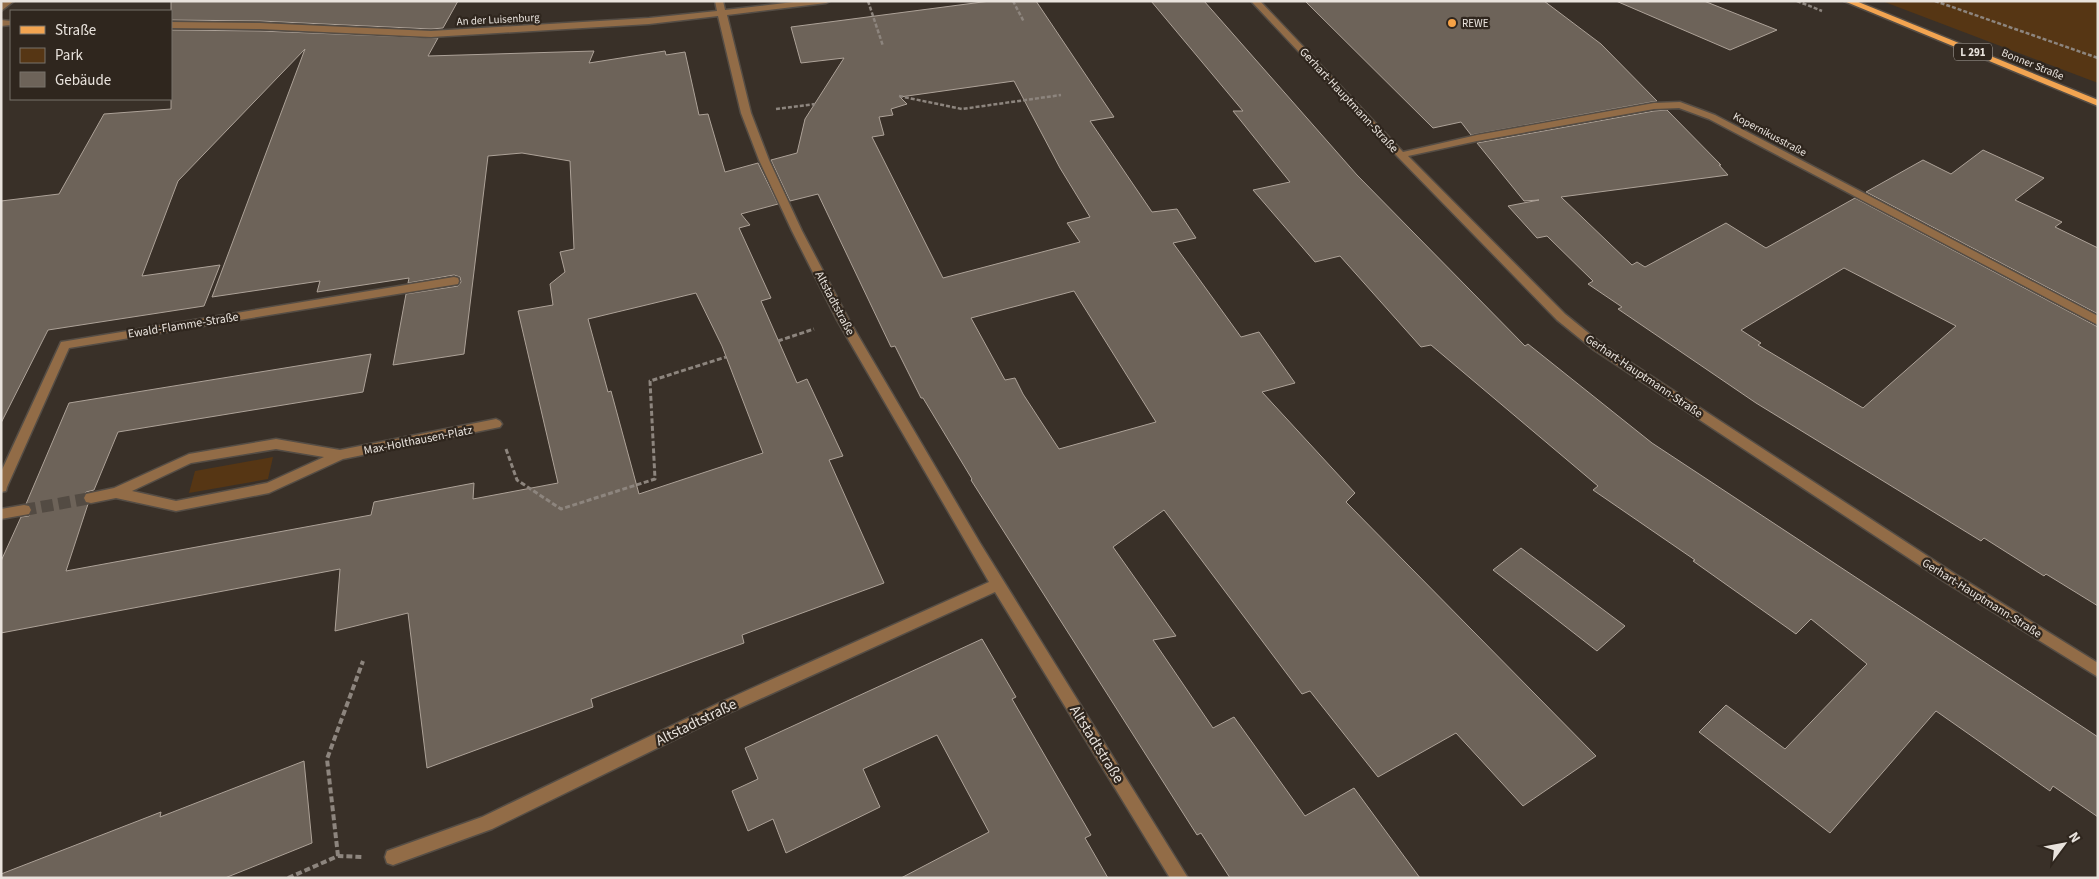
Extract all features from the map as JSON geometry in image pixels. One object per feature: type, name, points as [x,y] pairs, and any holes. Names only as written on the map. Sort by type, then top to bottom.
[{"type":"main road","name":"Bonner Straße","points":[[1848,1],[2098,103]]},
{"type":"street","points":[[1,10],[10,1]]},
{"type":"street","name":"An der Luisenburg","points":[[172,25],[322,28],[431,34],[631,22],[720,7],[826,1]]},
{"type":"street","name":"Gerhart-Hauptmann-Straße","points":[[1255,1],[1401,155],[1561,317],[1598,347],[1942,573],[2098,671]]},
{"type":"street","name":"Altstadtstraße","points":[[720,7],[746,113],[776,187],[843,320],[998,584],[1180,878]]},
{"type":"street","name":"Kopernikusstraße","points":[[1401,155],[1477,138],[1654,106],[1680,106],[1712,117],[2098,322]]},
{"type":"street","name":"Ewald-Flamme-Straße","points":[[1,487],[66,345],[454,281]]},
{"type":"street","name":"Max-Holthausen-Platz","points":[[116,494],[176,506],[269,488],[340,455],[496,424]]},
{"type":"street","name":"Max-Holthausen-Platz","points":[[91,498],[116,494],[189,459],[276,444],[340,455]]},
{"type":"street","points":[[1,514],[24,510]]},
{"type":"street","name":"Altstadtstraße","points":[[393,857],[486,823],[724,708],[998,584]]},
{"type":"path","points":[[868,1],[883,46]]},
{"type":"path","points":[[1013,1],[1024,22]]},
{"type":"path","points":[[1935,1],[2098,58]]},
{"type":"path","points":[[899,96],[962,109],[1061,95]]},
{"type":"path","points":[[746,113],[815,104]]},
{"type":"path","points":[[778,341],[843,320]]},
{"type":"path","points":[[496,424],[517,480],[561,509],[655,478],[650,381],[726,357]]},
{"type":"path","points":[[338,856],[327,759],[363,661]]},
{"type":"path","points":[[288,878],[338,856],[393,857]]},
{"type":"green space","points":[[1882,1],[2098,1],[2098,83]]},
{"type":"green space","points":[[273,457],[268,479],[189,493],[195,471]]},
{"type":"building","points":[[171,1],[458,1],[443,28],[431,29],[260,21],[172,20]]},
{"type":"building","points":[[990,1],[1036,1],[1114,117],[1090,121],[1152,212],[1177,209],[1196,238],[1173,243],[1241,337],[1259,332],[1295,383],[1262,392],[1355,493],[1346,502],[1596,756],[1523,806],[1456,733],[1378,777],[1310,691],[1302,694],[1164,510],[1113,547],[1176,636],[1153,640],[1213,728],[1234,717],[1305,816],[1354,788],[1420,878],[1230,878],[1201,833],[1197,835],[971,480],[923,398],[921,398],[895,346],[891,347],[818,194],[790,201],[771,160],[797,153],[805,119],[844,58],[801,63],[791,27]],"holes":[[[1014,81],[1060,168],[1090,217],[1067,223],[1080,242],[943,278],[872,137],[884,135],[879,117],[893,115],[891,109],[907,104],[900,97]],[[1074,291],[1156,422],[1059,449],[1023,394],[1015,378],[1005,380],[971,318]]]},
{"type":"building","points":[[1151,1],[1204,1],[1357,175],[1525,346],[1528,344],[1652,443],[2098,737],[2098,817],[2053,786],[2050,791],[1936,711],[1830,833],[1699,732],[1726,705],[1785,749],[1867,664],[1811,619],[1796,634],[1693,561],[1695,560],[1593,490],[1598,486],[1431,345],[1421,347],[1340,256],[1315,262],[1253,190],[1290,182],[1233,111],[1243,111]]},
{"type":"building","points":[[1305,1],[1544,1],[1601,44],[1657,101],[1471,135],[1461,122],[1433,128]]},
{"type":"building","points":[[1616,1],[1704,1],[1777,30],[1730,50]]},
{"type":"building","points":[[172,30],[260,31],[438,38],[428,56],[594,51],[589,63],[665,51],[666,55],[685,52],[699,115],[708,114],[725,172],[758,163],[778,204],[741,214],[750,225],[739,228],[771,298],[761,301],[797,383],[807,379],[843,456],[829,460],[884,583],[742,635],[744,643],[591,699],[593,707],[427,768],[408,613],[335,631],[340,569],[1,633],[1,561],[21,517],[29,516],[33,511],[31,505],[26,504],[69,403],[371,354],[363,392],[118,432],[94,490],[86,492],[82,497],[84,503],[88,504],[66,571],[371,515],[374,502],[474,483],[473,499],[558,483],[518,311],[553,305],[550,284],[565,272],[560,252],[574,249],[570,161],[522,153],[488,156],[464,354],[393,365],[406,294],[458,286],[461,282],[460,277],[454,275],[408,283],[409,278],[317,292],[320,281],[212,297],[305,49],[178,181],[142,276],[220,265],[204,306],[48,330],[1,423],[1,201],[59,194],[104,114],[171,109]],"holes":[[[696,293],[722,346],[763,453],[639,494],[611,391],[608,392],[588,319]]]},
{"type":"building","points":[[1667,110],[1721,165],[1719,165],[1728,175],[1561,197],[1632,265],[1637,262],[1645,267],[1726,223],[1766,248],[1855,198],[2098,327],[2098,606],[2046,574],[2044,576],[1984,538],[1981,541],[1756,403],[1618,309],[1622,307],[1588,284],[1593,281],[1547,236],[1537,238],[1508,206],[1539,200],[1524,201],[1477,143]],"holes":[[[1844,268],[1956,326],[1863,408],[1758,345],[1761,343],[1741,330]]]},
{"type":"building","points":[[1983,150],[2044,178],[2015,200],[2062,222],[2055,227],[2098,248],[2098,314],[1866,192],[1923,160],[1951,174]]},
{"type":"building","points":[[1521,548],[1625,626],[1597,651],[1493,570]]},
{"type":"building","points":[[982,639],[1016,697],[1012,699],[1091,835],[1085,838],[1108,878],[901,878],[989,832],[937,735],[863,769],[880,807],[786,853],[773,819],[748,831],[732,791],[758,779],[745,748]]},
{"type":"building","points":[[304,761],[312,843],[225,878],[1,878],[1,874],[161,812],[160,817]]},
{"type":"tunnel","points":[[24,510],[91,498]]},
{"type":"place","name":"REWE","points":[[1452,23]]}]
